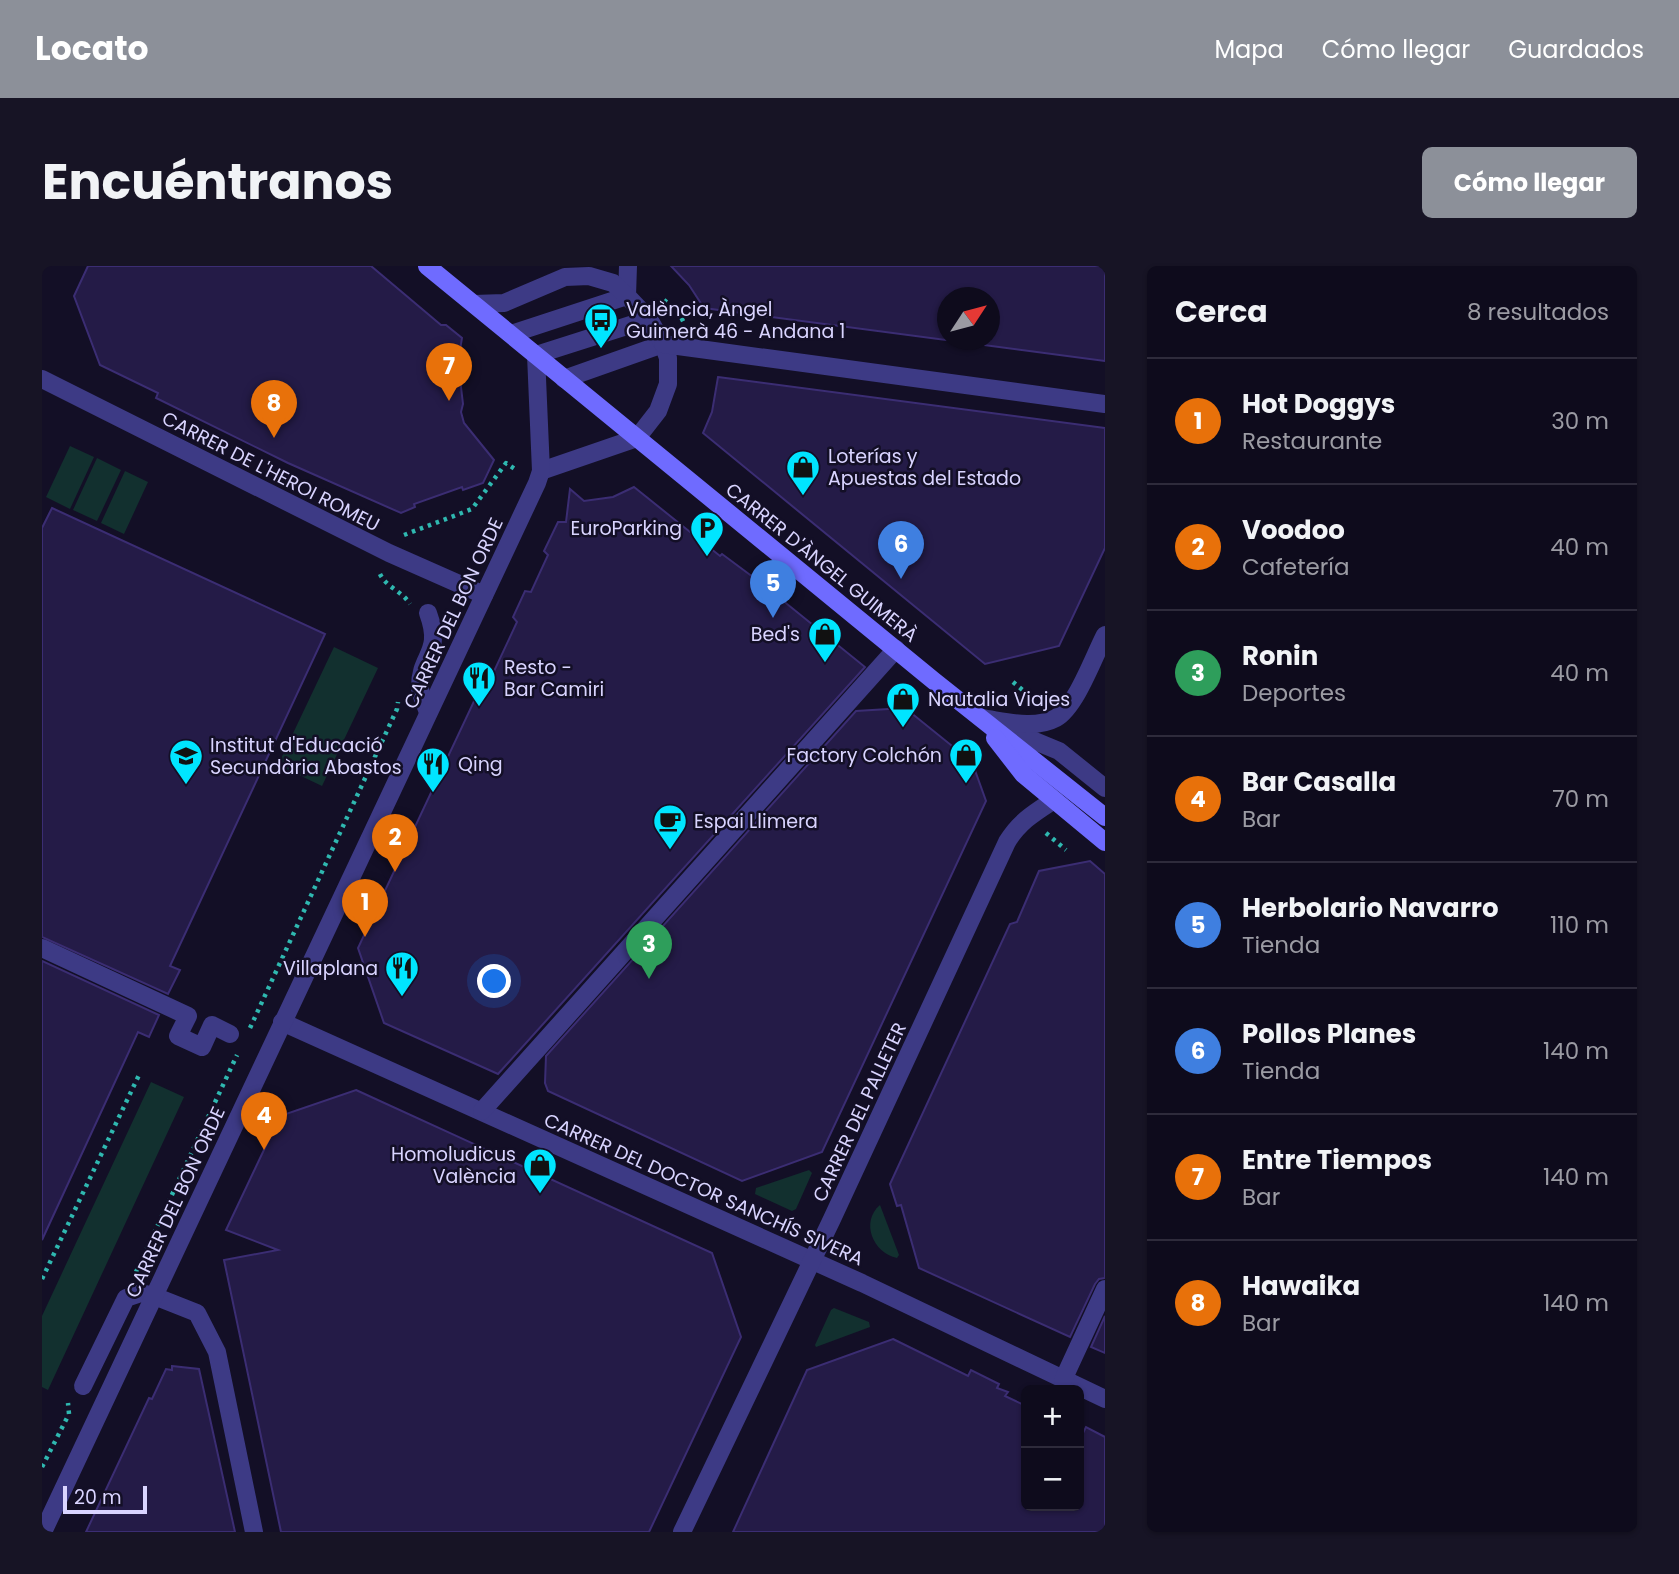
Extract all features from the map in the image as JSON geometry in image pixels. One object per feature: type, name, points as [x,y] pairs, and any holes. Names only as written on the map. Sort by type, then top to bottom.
[{"type":"main road","name":"CARRER D'ÀNGEL GUIMERÀ","points":[[427,266],[1105,817]]},
{"type":"main road","name":"CARRER D'ÀNGEL GUIMERÀ","points":[[981,718],[1023,775],[1105,842]]},
{"type":"street","points":[[627,296],[628,266]]},
{"type":"street","points":[[474,304],[517,299],[565,277],[589,276],[613,283],[627,296],[649,319],[668,358],[668,384],[658,411],[637,438],[532,473],[536,355],[649,319]]},
{"type":"street","points":[[511,334],[627,296]]},
{"type":"street","points":[[564,379],[663,344],[1105,404]]},
{"type":"street","name":"CARRER DE L'HEROI ROMEU","points":[[42,379],[389,553],[484,595]]},
{"type":"street","name":"CARRER DEL BON ORDE","points":[[45,1523],[484,595],[532,473]]},
{"type":"street","points":[[428,613],[434,628],[435,644],[423,668],[420,689],[428,713]]},
{"type":"street","points":[[981,718],[1023,724],[1055,719],[1068,709],[1105,635]]},
{"type":"street","points":[[482,1111],[896,649]]},
{"type":"street","name":"CARRER D'ÀNGEL GUIMERÀ","points":[[981,718],[1059,751],[1105,789]]},
{"type":"street","name":"CARRER DEL PALLETER","points":[[682,1532],[1007,842],[1027,817],[1054,800]]},
{"type":"street","points":[[42,948],[188,1016],[178,1036],[202,1047],[212,1025],[230,1034]]},
{"type":"street","name":"CARRER DEL DOCTOR SANCHÍS SIVERA","points":[[282,1022],[811,1261],[1105,1399]]},
{"type":"street","points":[[1063,1380],[1105,1289]]},
{"type":"street","points":[[83,1386],[126,1298],[141,1293],[197,1313],[217,1352],[254,1532]]},
{"type":"path","points":[[397,538],[472,509],[506,463],[532,473]]},
{"type":"path","points":[[1013,682],[1039,703]]},
{"type":"path","points":[[1044,832],[1066,850]]},
{"type":"path","points":[[42,1279],[139,1075]]},
{"type":"green space","points":[[70,446],[94,457],[70,509],[46,497]]},
{"type":"green space","points":[[97,458],[121,470],[97,521],[73,510]]},
{"type":"green space","points":[[125,471],[148,482],[124,534],[101,523]]},
{"type":"green space","points":[[334,647],[378,668],[322,786],[278,765]]},
{"type":"green space","points":[[151,1082],[184,1097],[48,1390],[42,1387],[42,1316]]},
{"type":"green space","points":[[809,1170],[812,1173],[796,1209],[792,1211],[755,1194],[756,1188]]},
{"type":"green space","points":[[880,1205],[899,1255],[897,1258],[881,1250],[872,1236],[871,1220]]},
{"type":"green space","points":[[834,1308],[869,1322],[870,1327],[816,1347],[831,1310]]},
{"type":"building","points":[[88,266],[371,266],[441,325],[446,325],[462,338],[458,362],[463,404],[461,412],[464,423],[494,460],[483,483],[463,490],[462,487],[414,504],[415,507],[401,513],[288,463],[156,398],[158,393],[100,365],[74,296]]},
{"type":"building","points":[[671,266],[1105,266],[1105,361],[1000,347],[1000,287],[937,287],[937,339],[704,308],[689,285]]},
{"type":"building","points":[[718,377],[1105,428],[1105,548],[1059,646],[985,664],[703,433],[712,412]]},
{"type":"building","points":[[634,487],[720,556],[722,554],[761,583],[865,667],[498,1074],[384,1023],[358,948],[484,680],[489,682],[517,622],[513,617],[525,591],[531,592],[548,555],[544,551],[558,522],[566,522],[570,489],[584,501],[613,497]]},
{"type":"building","name":"Institut d'Educació Secundària Abastos","points":[[52,508],[325,634],[170,966],[180,970],[168,994],[42,937],[42,528]]},
{"type":"building","points":[[905,708],[972,762],[986,801],[822,1152],[742,1181],[548,1091],[545,1083],[546,1056],[856,711]]},
{"type":"building","points":[[1090,861],[1105,874],[1105,1278],[1099,1279],[1095,1284],[1070,1337],[919,1268],[901,1205],[897,1206],[890,1184],[1010,924],[1017,922],[1039,871]]},
{"type":"building","points":[[42,961],[159,1015],[149,1037],[138,1032],[42,1240]]},
{"type":"building","points":[[356,1090],[712,1253],[741,1337],[649,1532],[281,1532],[224,1260],[278,1250],[226,1230],[280,1116]]},
{"type":"building","points":[[1105,1316],[1105,1353],[1091,1347]]},
{"type":"building","points":[[893,1339],[968,1376],[971,1370],[999,1384],[997,1388],[1008,1392],[1005,1396],[1021,1404],[1021,1511],[1084,1511],[1084,1431],[1086,1427],[1105,1437],[1105,1532],[733,1532],[807,1370]]},
{"type":"building","points":[[172,1366],[199,1369],[235,1532],[86,1532],[149,1398],[152,1399],[166,1369],[172,1370]]},
{"type":"place","name":"València, Àngel Guimerà 46 - Andana 1","points":[[601,350]]},
{"type":"place","name":"Entre Tiempos","points":[[449,401]]},
{"type":"place","name":"Hawaika","points":[[274,438]]},
{"type":"place","name":"Loterías y Apuestas del Estado","points":[[803,497]]},
{"type":"place","name":"EuroParking","points":[[707,558]]},
{"type":"place","name":"Pollos Planes","points":[[901,579]]},
{"type":"place","name":"Herbolario Navarro","points":[[773,618]]},
{"type":"place","name":"Bed's","points":[[825,664]]},
{"type":"place","name":"Resto - Bar Camiri","points":[[479,708]]},
{"type":"place","name":"Nautalia Viajes","points":[[903,729]]},
{"type":"place","name":"Factory Colchón","points":[[966,785]]},
{"type":"place","name":"Institut d'Educació Secundària Abastos","points":[[186,786]]},
{"type":"place","name":"Qing","points":[[433,794]]},
{"type":"place","name":"Espai Llimera","points":[[670,851]]},
{"type":"place","name":"Voodoo","points":[[395,872]]},
{"type":"place","name":"Hot Doggys","points":[[365,937]]},
{"type":"place","name":"Ronin","points":[[649,979]]},
{"type":"place","name":"Villaplana","points":[[402,998]]},
{"type":"place","name":"Bar Casalla","points":[[264,1150]]},
{"type":"place","name":"Homoludicus València","points":[[540,1195]]}]
